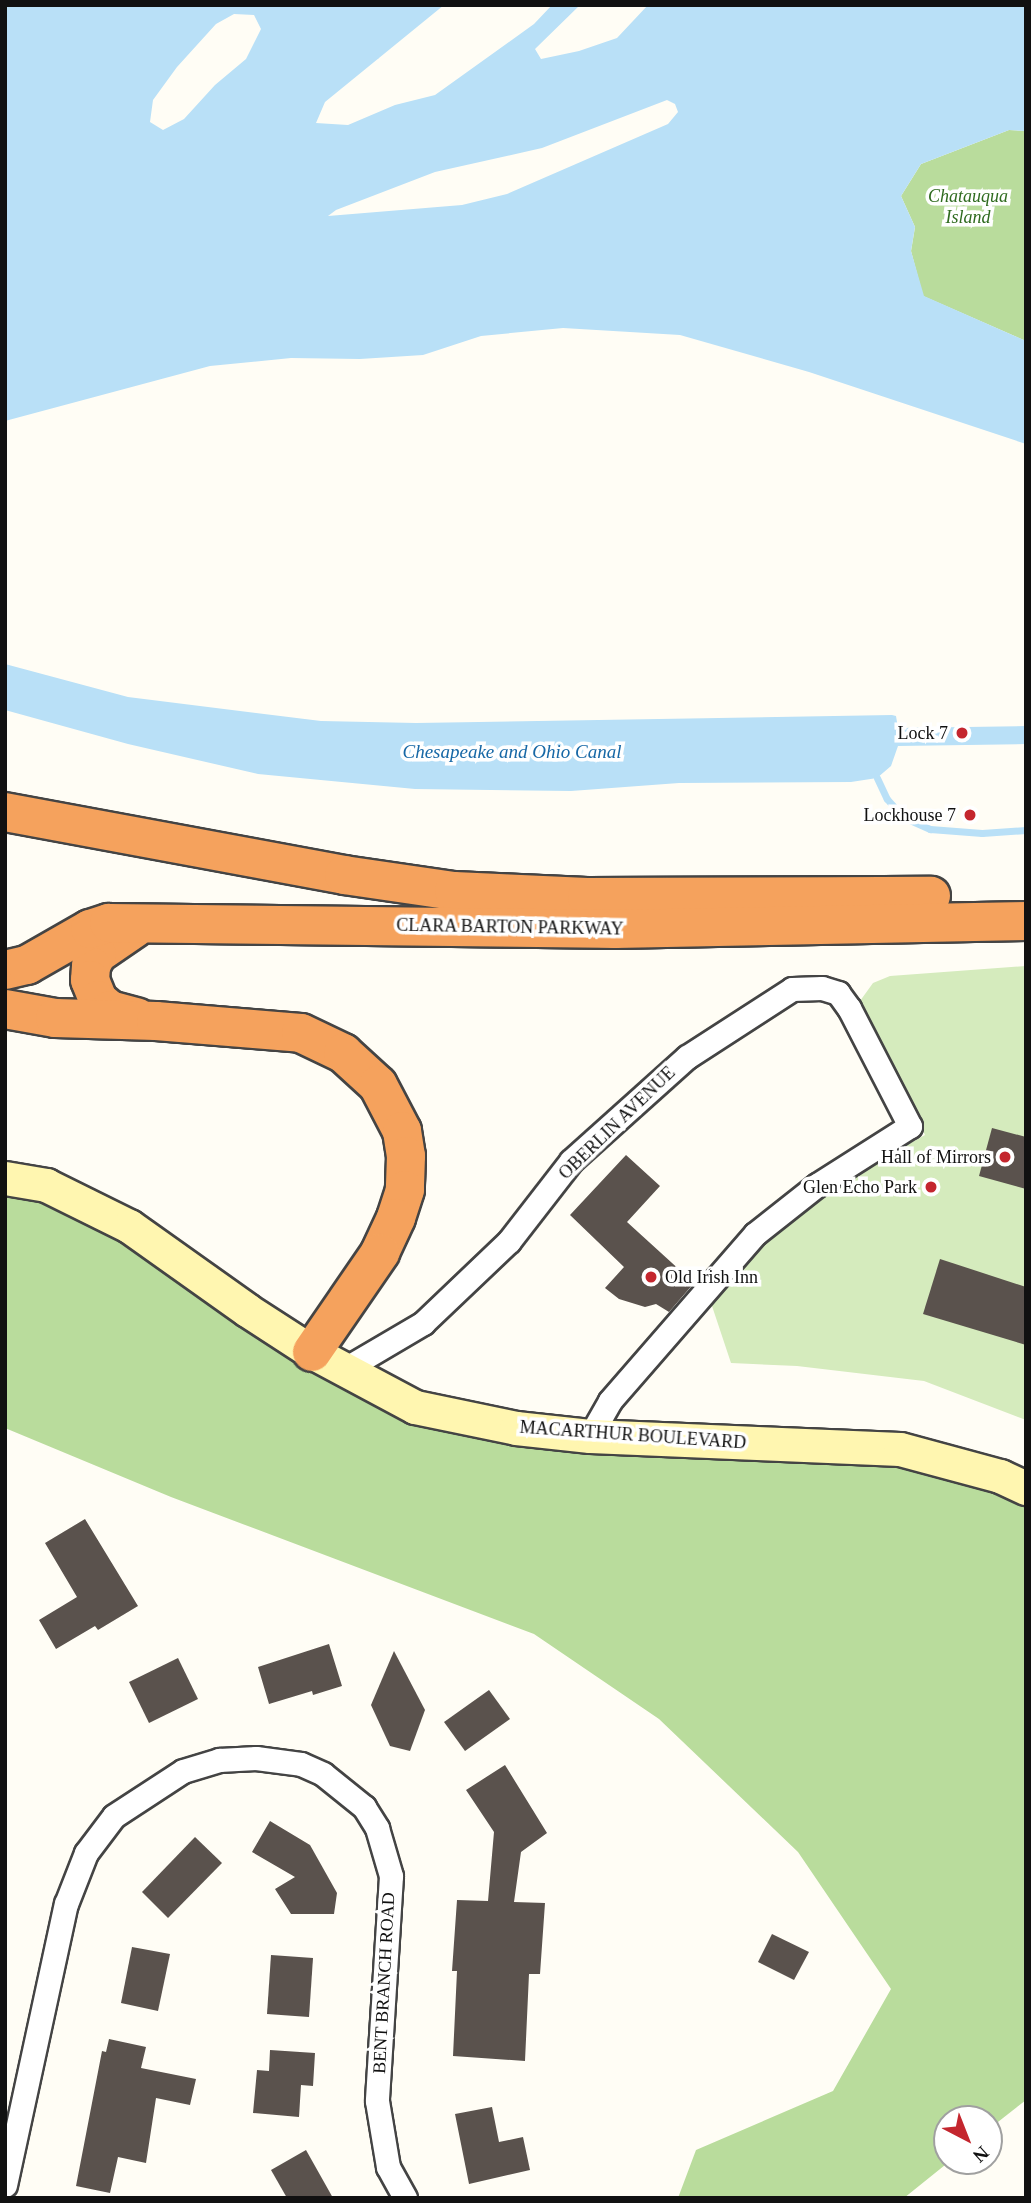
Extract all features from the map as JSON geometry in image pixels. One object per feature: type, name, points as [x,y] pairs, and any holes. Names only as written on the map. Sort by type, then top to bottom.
[{"type":"highway","name":"CLARA BARTON PARKWAY","points":[[5,812],[344,875],[454,891],[587,897],[1026,895]]},
{"type":"highway","points":[[454,891],[575,887],[642,876]]},
{"type":"highway","points":[[804,882],[872,897]]},
{"type":"highway","name":"CLARA BARTON PARKWAY","points":[[5,970],[27,965],[90,929],[109,923],[615,929],[1026,921]]},
{"type":"highway","points":[[145,923],[125,932],[97,954],[91,966],[90,980],[98,1000],[110,1010],[156,1021]]},
{"type":"highway","points":[[5,1009],[55,1018],[156,1021],[301,1033],[324,1042],[361,1068],[378,1085],[393,1109],[402,1131],[406,1156],[405,1190],[396,1218],[361,1283],[328,1361]]},
{"type":"main road","name":"MACARTHUR BOULEVARD","points":[[5,1178],[46,1185],[129,1226],[328,1361],[415,1407],[516,1428],[590,1436],[900,1449],[1000,1476],[1026,1488]]},
{"type":"street","name":"OBERLIN AVENUE","points":[[328,1361],[423,1323],[509,1241],[571,1161],[687,1057],[792,989],[822,988],[838,993],[849,1008],[910,1126],[817,1185],[755,1234],[610,1401],[590,1436]]},
{"type":"street","name":"BENT BRANCH ROAD","points":[[5,2185],[66,1904],[86,1853],[114,1816],[183,1771],[219,1760],[256,1758],[301,1764],[323,1774],[364,1807],[377,1828],[391,1877],[377,2101],[388,2167],[405,2198]]},
{"type":"green space","name":"Chatauqua Island","points":[[1009,130],[1026,131],[1026,341],[923,296],[911,251],[915,227],[901,196],[921,164]]},
{"type":"green space","name":"Glen Echo Park","points":[[1026,966],[1026,1420],[924,1381],[797,1366],[731,1363],[710,1300],[768,1241],[819,1199],[874,1163],[925,1135],[860,1001],[873,983],[890,976]]},
{"type":"green space","points":[[5,1178],[46,1185],[415,1407],[900,1449],[1026,1488],[1026,2100],[1003,2118],[1003,2105],[933,2105],[933,2175],[904,2198],[678,2198],[696,2150],[833,2091],[891,1989],[798,1852],[659,1719],[534,1634],[171,1497],[5,1428]]},
{"type":"water","points":[[5,5],[444,5],[325,102],[316,123],[348,125],[395,105],[435,95],[534,24],[552,5],[580,5],[535,49],[541,59],[579,51],[617,38],[648,5],[1026,5],[1026,131],[1009,130],[921,164],[901,196],[915,227],[911,251],[924,296],[1026,341],[1026,444],[809,372],[680,335],[563,328],[481,336],[423,355],[360,359],[291,358],[210,366],[5,421]],"holes":[[[234,14],[254,15],[261,29],[246,59],[215,85],[184,119],[163,130],[150,122],[153,100],[177,67],[216,24]],[[667,100],[675,104],[678,112],[668,124],[507,194],[462,205],[328,216],[336,210],[435,172],[542,148]]]},
{"type":"water","name":"Chesapeake and Ohio Canal","points":[[5,664],[128,697],[321,721],[416,723],[892,715],[896,716],[898,728],[1026,726],[1026,744],[898,746],[891,766],[877,778],[851,782],[679,783],[571,791],[415,789],[258,774],[128,744],[5,710]]},
{"type":"building","name":"Hall of Mirrors","points":[[992,1128],[1026,1137],[1026,1189],[979,1176]]},
{"type":"building","points":[[626,1155],[660,1186],[627,1222],[694,1283],[669,1312],[656,1304],[645,1307],[619,1299],[605,1288],[624,1267],[570,1215]]},
{"type":"building","points":[[940,1259],[1026,1287],[1026,1345],[923,1314]]},
{"type":"building","points":[[85,1519],[138,1606],[98,1630],[95,1626],[56,1649],[39,1620],[77,1597],[45,1543]]},
{"type":"building","points":[[329,1644],[342,1686],[313,1695],[312,1691],[269,1704],[258,1667]]},
{"type":"building","points":[[394,1651],[425,1710],[410,1751],[390,1746],[371,1705]]},
{"type":"building","points":[[178,1658],[198,1699],[149,1723],[129,1682]]},
{"type":"building","points":[[489,1690],[510,1719],[465,1751],[444,1722]]},
{"type":"building","points":[[505,1765],[547,1833],[521,1852],[514,1902],[545,1903],[540,1974],[529,1974],[525,2061],[453,2056],[457,1971],[452,1971],[457,1900],[488,1901],[494,1832],[466,1790]]},
{"type":"building","points":[[270,1821],[310,1845],[337,1893],[334,1914],[291,1914],[275,1889],[295,1877],[252,1852]]},
{"type":"building","points":[[195,1837],[222,1863],[168,1918],[142,1892]]},
{"type":"building","points":[[772,1934],[809,1952],[794,1980],[758,1962]]},
{"type":"building","points":[[132,1947],[170,1954],[158,2011],[121,2003]]},
{"type":"building","points":[[271,1955],[313,1958],[309,2017],[267,2014]]},
{"type":"building","points":[[109,2039],[146,2047],[141,2068],[196,2079],[190,2105],[156,2098],[146,2163],[118,2157],[110,2193],[76,2186],[102,2051],[106,2052]]},
{"type":"building","points":[[270,2050],[315,2053],[313,2086],[301,2085],[299,2117],[253,2113],[257,2070],[269,2071]]},
{"type":"building","points":[[492,2107],[499,2142],[523,2137],[530,2170],[469,2184],[455,2114]]},
{"type":"building","points":[[306,2150],[333,2198],[287,2198],[271,2170]]},
{"type":"waterway","points":[[877,778],[887,799],[903,817],[930,829],[982,833],[1026,830]]},
{"type":"place","name":"Lock 7","points":[[962,733]]},
{"type":"place","name":"Lockhouse 7","points":[[970,815]]},
{"type":"place","name":"Hall of Mirrors","points":[[1005,1157]]},
{"type":"place","name":"Glen Echo Park","points":[[931,1187]]},
{"type":"place","name":"Old Irish Inn","points":[[651,1277]]}]
